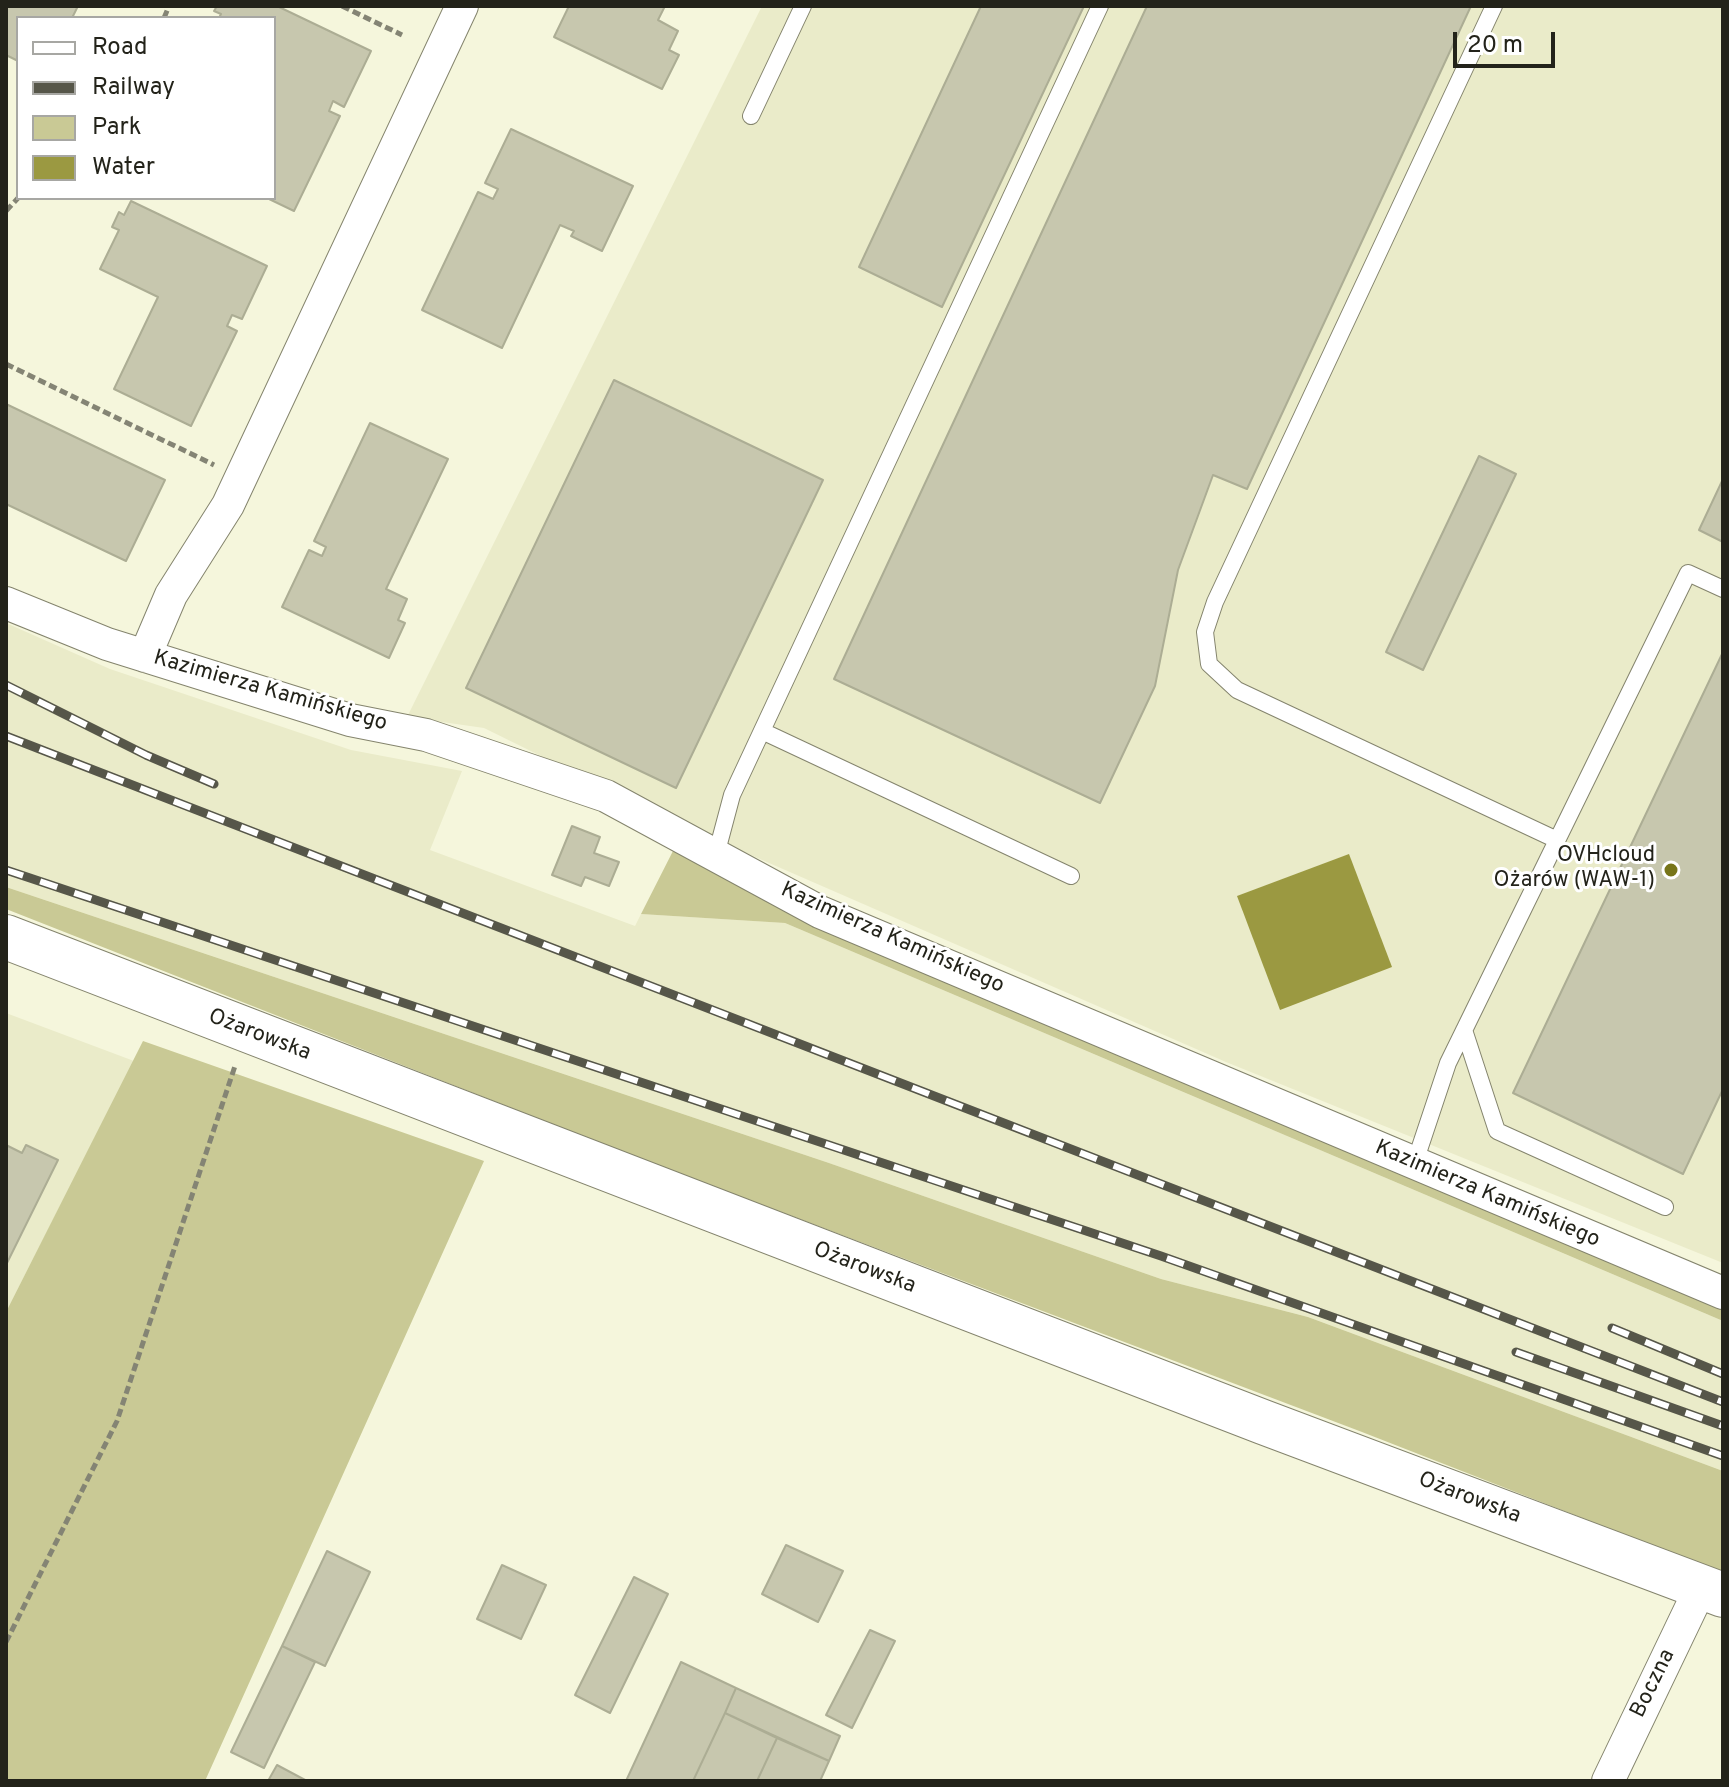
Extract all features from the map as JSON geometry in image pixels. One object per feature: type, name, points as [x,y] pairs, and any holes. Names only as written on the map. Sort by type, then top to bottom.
[{"type":"main road","name":"Ożarowska","points":[[6,937],[1712,1591]]},
{"type":"street","points":[[145,656],[171,595],[228,505],[462,6]]},
{"type":"street","name":"Kazimierza Kamińskiego","points":[[6,603],[145,656],[350,720],[426,735],[486,753],[606,796],[820,912],[1723,1293]]},
{"type":"street","name":"Boczna","points":[[1608,1781],[1712,1591]]},
{"type":"lane","points":[[751,116],[803,6]]},
{"type":"lane","points":[[716,855],[732,795],[1100,6]]},
{"type":"lane","points":[[1494,6],[1215,602],[1205,632],[1209,664],[1237,690],[1557,840]]},
{"type":"lane","points":[[1414,1165],[1448,1063],[1688,573],[1723,589]]},
{"type":"lane","points":[[762,731],[1071,876]]},
{"type":"lane","points":[[1464,1030],[1497,1131],[1665,1207]]},
{"type":"path","points":[[342,6],[402,35]]},
{"type":"path","points":[[6,364],[223,469]]},
{"type":"path","points":[[6,1642],[117,1421],[247,1031]]},
{"type":"shaded area","points":[[762,6],[1723,6],[1723,1263],[1226,1062],[675,822],[484,728],[407,717]]},
{"type":"shaded area","points":[[6,623],[110,669],[351,750],[462,771],[430,850],[635,926],[641,914],[785,923],[1723,1321],[1723,1471],[1308,1317],[1161,1279],[829,1163],[6,887]]},
{"type":"shaded area","points":[[6,1013],[134,1061],[6,1312]]},
{"type":"green space","points":[[674,849],[794,916],[866,949],[1723,1310],[1723,1321],[785,923],[641,914]]},
{"type":"green space","points":[[6,887],[829,1163],[1161,1279],[1308,1317],[1723,1471],[1723,1573],[1362,1432],[636,1157],[6,909]]},
{"type":"green space","points":[[143,1041],[484,1161],[205,1781],[6,1781],[6,1312]]},
{"type":"water","points":[[1349,854],[1392,967],[1280,1010],[1237,896]]},
{"type":"building","points":[[6,6],[78,6],[73,16],[16,16],[16,60],[6,55]]},
{"type":"building","points":[[217,6],[277,6],[371,51],[344,107],[333,101],[329,111],[340,116],[294,211],[271,200],[276,200],[276,16],[220,16],[214,11]]},
{"type":"building","points":[[569,6],[665,6],[658,20],[678,31],[669,50],[679,55],[662,89],[554,37]]},
{"type":"building","points":[[981,6],[1084,6],[942,307],[859,267]]},
{"type":"building","points":[[1147,6],[1471,6],[1247,489],[1213,475],[1178,570],[1155,686],[1100,803],[834,679]]},
{"type":"building","points":[[511,129],[633,186],[602,251],[571,236],[574,231],[560,225],[502,348],[422,310],[478,192],[493,199],[498,189],[485,183]]},
{"type":"building","points":[[131,201],[267,266],[242,319],[232,315],[227,326],[237,331],[191,426],[114,389],[158,297],[100,269],[119,230],[112,227],[119,212],[124,215]]},
{"type":"building","points":[[614,380],[823,480],[676,788],[466,688]]},
{"type":"building","points":[[6,404],[165,480],[126,561],[6,504]]},
{"type":"building","points":[[370,423],[448,459],[386,589],[407,599],[398,620],[405,623],[389,658],[282,607],[309,550],[322,556],[326,547],[314,541]]},
{"type":"building","points":[[1479,456],[1516,474],[1423,670],[1386,652]]},
{"type":"building","points":[[1723,479],[1723,542],[1699,530]]},
{"type":"building","name":"OVHcloud Ożarów (WAW-1)","points":[[1723,652],[1723,1089],[1683,1174],[1513,1093]]},
{"type":"building","points":[[572,826],[600,837],[594,853],[619,862],[609,886],[585,877],[581,886],[552,875]]},
{"type":"building","points":[[6,1145],[22,1153],[26,1145],[58,1160],[6,1265]]},
{"type":"building","points":[[786,1545],[843,1571],[818,1622],[762,1594]]},
{"type":"building","points":[[327,1551],[370,1572],[325,1666],[282,1646]]},
{"type":"building","points":[[502,1565],[546,1585],[521,1639],[477,1619]]},
{"type":"building","points":[[634,1577],[668,1594],[610,1713],[575,1695]]},
{"type":"building","points":[[870,1630],[895,1641],[852,1728],[826,1715]]},
{"type":"building","points":[[282,1646],[315,1662],[264,1768],[231,1752]]},
{"type":"building","points":[[681,1662],[736,1688],[725,1713],[693,1781],[626,1781]]},
{"type":"building","points":[[736,1688],[840,1736],[829,1761],[725,1713]]},
{"type":"building","points":[[725,1713],[777,1738],[757,1781],[693,1781]]},
{"type":"building","points":[[777,1738],[829,1761],[820,1781],[757,1781]]},
{"type":"building","points":[[277,1765],[307,1781],[268,1781]]},
{"type":"railway","points":[[6,685],[146,755],[214,784]]},
{"type":"railway","points":[[6,736],[1723,1402]]},
{"type":"railway","points":[[6,870],[1161,1256],[1723,1456]]},
{"type":"railway","points":[[1612,1328],[1723,1374]]},
{"type":"railway","points":[[1516,1352],[1723,1426]]},
{"type":"place","name":"OVHcloud Ożarów (WAW-1)","points":[[1671,870]]}]
